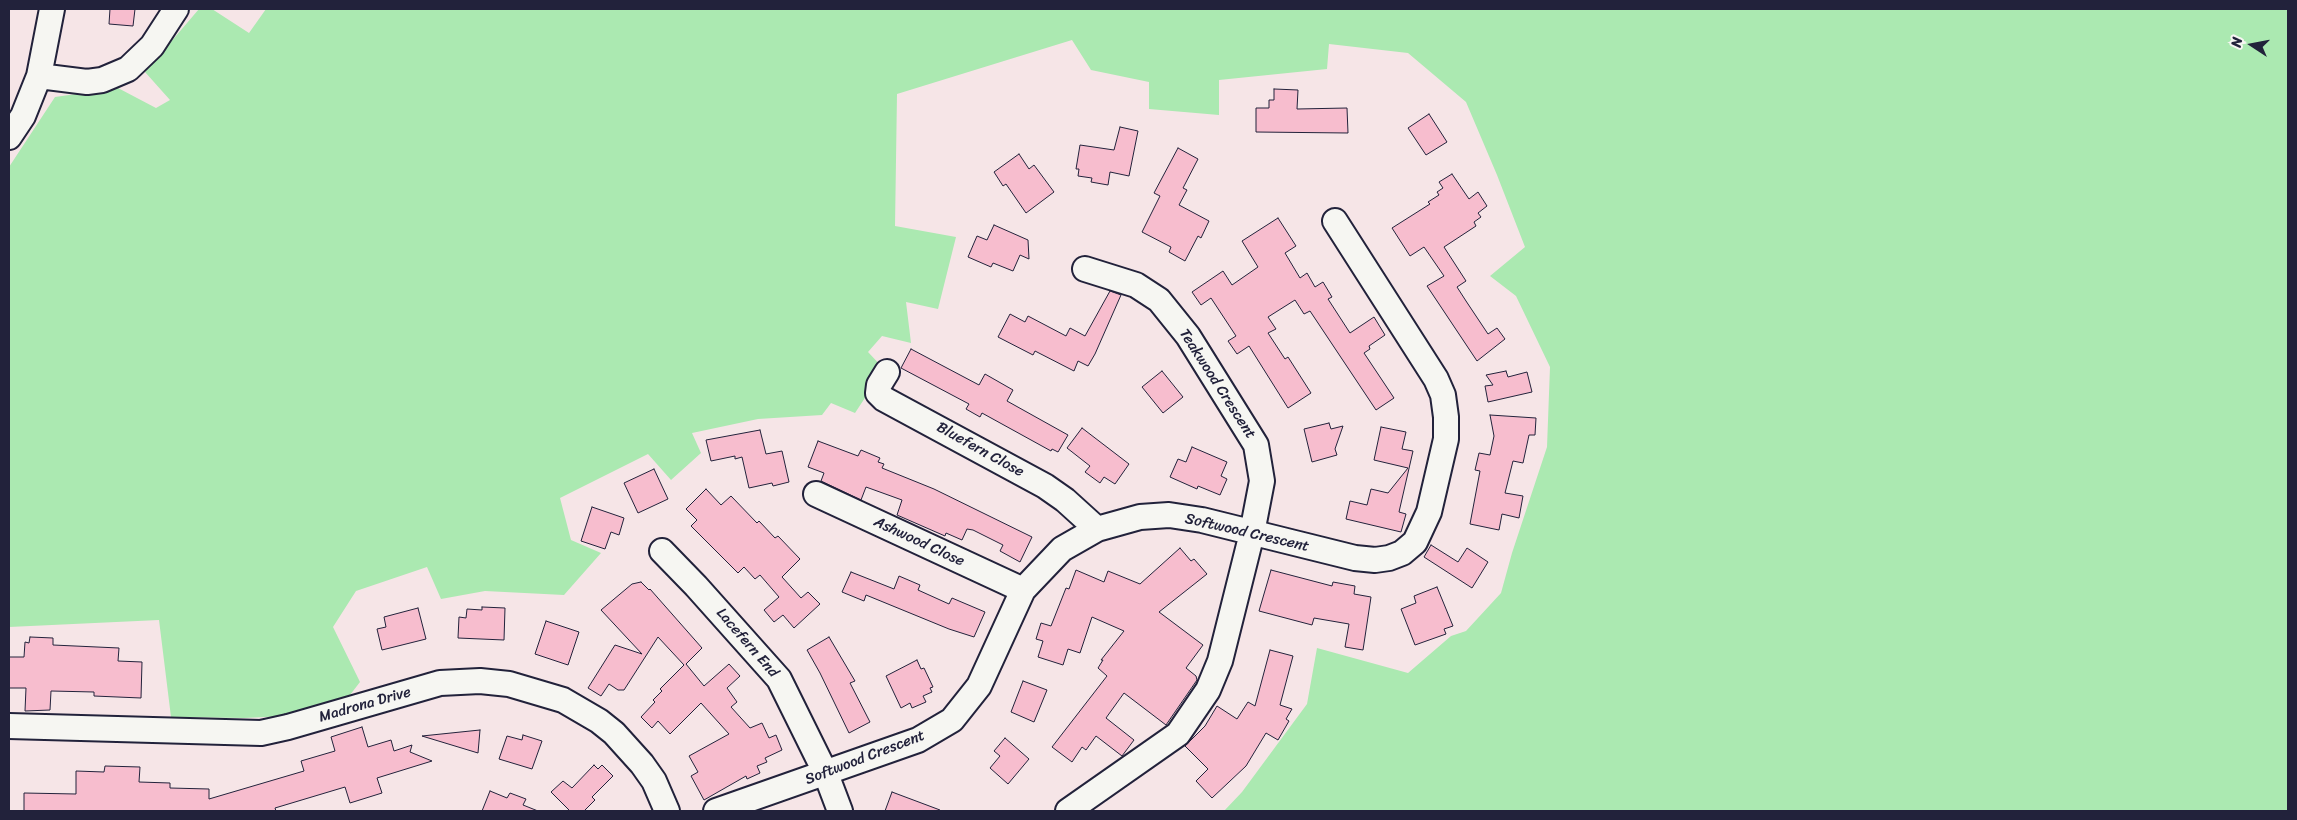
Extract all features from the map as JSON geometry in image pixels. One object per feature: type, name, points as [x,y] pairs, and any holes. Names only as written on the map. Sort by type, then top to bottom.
[{"type":"street","points":[[9,137],[22,116],[40,76],[52,9]]},
{"type":"street","points":[[40,76],[87,82],[102,80],[128,70],[152,46],[176,9]]},
{"type":"street","name":"Softwood Crescent","points":[[716,811],[826,774],[918,740],[952,720],[978,686],[1023,590],[1062,549],[1097,528],[1140,517],[1169,515],[1202,520],[1354,558],[1389,558],[1402,553],[1416,542],[1429,512],[1446,439],[1443,395],[1436,378],[1335,221]]},
{"type":"street","name":"Teakwood Crescent","points":[[1068,811],[1178,734],[1194,714],[1208,690],[1220,661],[1252,533],[1262,481],[1256,445],[1188,336],[1159,300],[1136,285],[1085,269]]},
{"type":"street","name":"Bluefern Close","points":[[887,372],[879,385],[878,393],[884,399],[1045,486],[1065,500],[1097,528]]},
{"type":"street","name":"Ashwood Close","points":[[816,494],[1023,590]]},
{"type":"street","name":"Lacefern End","points":[[662,552],[696,586],[779,679],[826,774],[840,811]]},
{"type":"street","name":"Madrona Drive","points":[[9,726],[261,732],[288,727],[440,683],[480,681],[509,684],[563,700],[609,729],[642,764],[654,781],[667,811]]},
{"type":"green space","points":[[199,9],[212,9],[249,33],[266,9],[2288,9],[2288,811],[1224,811],[1242,792],[1307,704],[1317,648],[1408,673],[1451,636],[1466,631],[1501,593],[1512,553],[1547,447],[1550,367],[1516,296],[1490,276],[1525,247],[1466,102],[1408,53],[1329,44],[1327,69],[1219,80],[1219,115],[1149,109],[1149,82],[1091,70],[1072,40],[897,94],[895,226],[956,237],[938,309],[906,302],[911,343],[882,336],[868,352],[884,369],[855,413],[831,403],[822,415],[758,419],[692,433],[701,453],[671,480],[648,454],[560,498],[571,540],[601,553],[564,595],[485,591],[441,599],[427,567],[356,591],[333,627],[360,682],[350,695],[287,716],[244,718],[171,717],[159,620],[9,627],[9,167],[55,97],[118,88],[156,108],[170,100],[145,72]]},
{"type":"building","points":[[110,9],[135,9],[133,26],[109,24]]},
{"type":"building","points":[[1274,89],[1298,90],[1297,109],[1347,108],[1348,133],[1256,132],[1256,108],[1269,108],[1269,100],[1274,100]]},
{"type":"building","points":[[1429,114],[1447,142],[1426,155],[1408,128]]},
{"type":"building","points":[[1120,127],[1138,131],[1129,176],[1110,172],[1108,185],[1091,182],[1092,178],[1078,176],[1079,169],[1076,169],[1080,145],[1114,150]]},
{"type":"building","points":[[1178,148],[1198,159],[1183,188],[1187,190],[1179,205],[1209,221],[1201,238],[1198,236],[1185,261],[1169,252],[1171,247],[1142,232],[1160,196],[1154,193]]},
{"type":"building","points":[[1019,154],[1029,169],[1034,165],[1054,192],[1026,213],[1006,184],[1003,186],[994,172]]},
{"type":"building","points":[[1452,174],[1469,199],[1478,192],[1487,206],[1478,213],[1481,217],[1474,222],[1476,226],[1444,247],[1466,281],[1457,287],[1466,301],[1488,334],[1497,328],[1505,339],[1477,361],[1427,286],[1444,276],[1424,247],[1410,256],[1392,228],[1430,204],[1428,202],[1439,195],[1437,192],[1443,188],[1439,182]]},
{"type":"building","points":[[1278,218],[1296,246],[1285,253],[1300,278],[1307,273],[1315,287],[1323,282],[1332,297],[1328,299],[1350,333],[1374,317],[1385,335],[1369,346],[1370,349],[1364,353],[1394,398],[1376,410],[1310,311],[1304,314],[1295,300],[1268,317],[1276,329],[1268,333],[1285,359],[1288,357],[1311,393],[1288,408],[1249,346],[1237,354],[1228,341],[1236,336],[1211,298],[1201,305],[1192,292],[1223,271],[1232,285],[1258,267],[1242,241]]},
{"type":"building","points":[[994,225],[1028,240],[1029,259],[1020,255],[1013,271],[993,263],[991,267],[968,257],[977,236],[987,240]]},
{"type":"building","points":[[1110,291],[1121,295],[1088,366],[1078,361],[1074,371],[1035,351],[1033,355],[998,337],[1010,314],[1025,322],[1028,316],[1066,336],[1070,328],[1085,336]]},
{"type":"building","points":[[911,349],[979,385],[985,374],[1013,390],[1007,401],[1068,435],[1058,452],[1052,449],[1051,451],[982,413],[980,417],[966,409],[969,404],[901,368]]},
{"type":"building","points":[[1162,371],[1183,397],[1163,413],[1142,387]]},
{"type":"building","points":[[1506,371],[1508,377],[1527,372],[1532,392],[1488,402],[1485,386],[1493,385],[1486,375]]},
{"type":"building","points":[[1490,415],[1536,418],[1535,435],[1529,435],[1523,463],[1513,461],[1505,493],[1523,496],[1519,518],[1502,514],[1499,530],[1470,524],[1480,471],[1475,470],[1479,453],[1490,455],[1494,436]]},
{"type":"building","points":[[1329,423],[1331,429],[1343,426],[1335,449],[1337,455],[1312,462],[1304,429]]},
{"type":"building","points":[[1381,427],[1406,432],[1402,449],[1413,451],[1399,512],[1406,514],[1401,532],[1346,519],[1350,501],[1367,505],[1371,489],[1388,493],[1408,468],[1374,460]]},
{"type":"building","points":[[1082,428],[1129,464],[1115,484],[1104,477],[1100,483],[1085,472],[1090,466],[1067,448]]},
{"type":"building","points":[[760,430],[766,454],[782,451],[789,482],[773,486],[772,483],[749,488],[742,457],[735,459],[735,456],[711,461],[706,440]]},
{"type":"building","points":[[818,441],[858,456],[861,450],[880,458],[878,462],[884,464],[882,468],[934,489],[1032,537],[1020,562],[1000,551],[1003,545],[973,530],[967,529],[962,540],[946,533],[945,536],[897,515],[902,500],[866,487],[861,500],[821,481],[824,473],[808,467]]},
{"type":"building","points":[[1192,447],[1227,462],[1221,476],[1227,479],[1220,495],[1198,486],[1197,489],[1170,477],[1178,459],[1186,462]]},
{"type":"building","points":[[654,469],[668,499],[638,513],[624,483]]},
{"type":"building","points":[[706,489],[721,505],[731,496],[757,523],[759,521],[775,538],[778,536],[800,559],[782,577],[801,598],[808,592],[820,604],[794,628],[783,615],[774,622],[764,610],[779,597],[760,575],[755,579],[744,567],[738,573],[691,526],[697,520],[686,509]]},
{"type":"building","points":[[592,507],[624,518],[619,535],[611,532],[605,549],[581,541]]},
{"type":"building","points":[[1431,545],[1458,562],[1467,548],[1488,562],[1472,588],[1424,557]]},
{"type":"building","points":[[1180,548],[1191,561],[1194,559],[1207,574],[1159,612],[1203,645],[1186,668],[1196,676],[1197,680],[1166,725],[1124,693],[1106,718],[1134,740],[1122,756],[1096,736],[1086,750],[1082,747],[1072,762],[1052,747],[1107,676],[1098,668],[1103,660],[1101,660],[1124,631],[1092,617],[1080,653],[1068,649],[1063,665],[1038,657],[1043,641],[1036,639],[1041,623],[1051,626],[1066,588],[1069,589],[1076,570],[1104,582],[1108,571],[1140,584]]},
{"type":"building","points":[[1271,570],[1332,586],[1333,582],[1355,586],[1354,594],[1371,597],[1363,650],[1345,647],[1349,624],[1314,618],[1312,625],[1259,611]]},
{"type":"building","points":[[851,572],[894,589],[899,576],[920,585],[918,590],[949,604],[952,598],[985,612],[974,637],[949,629],[866,595],[864,601],[842,592]]},
{"type":"building","points":[[641,582],[650,589],[702,648],[686,664],[704,686],[729,664],[740,676],[727,688],[737,702],[731,707],[750,728],[762,723],[769,738],[776,735],[782,750],[765,758],[767,762],[757,766],[760,773],[747,779],[746,776],[704,800],[691,776],[698,772],[689,756],[729,734],[701,703],[670,734],[658,721],[652,728],[641,717],[655,702],[653,700],[662,691],[660,689],[684,665],[658,637],[624,690],[618,690],[609,684],[601,696],[588,688],[615,645],[642,654],[601,610],[632,584]]},
{"type":"building","points":[[1437,587],[1453,626],[1444,629],[1446,634],[1415,645],[1401,609],[1416,603],[1414,596]]},
{"type":"building","points":[[482,607],[505,608],[504,640],[458,638],[459,617],[466,618],[467,609],[482,610]]},
{"type":"building","points":[[418,608],[426,639],[382,650],[377,629],[386,627],[384,617]]},
{"type":"building","points":[[546,621],[579,632],[568,665],[535,654]]},
{"type":"building","points":[[30,637],[53,638],[53,645],[119,648],[118,661],[142,662],[141,698],[94,696],[94,692],[51,691],[50,710],[25,711],[26,688],[9,688],[9,657],[24,657],[25,642],[29,643]]},
{"type":"building","points":[[829,637],[855,681],[850,683],[870,722],[849,733],[807,650]]},
{"type":"building","points":[[1270,650],[1293,656],[1280,705],[1292,709],[1286,719],[1289,721],[1278,740],[1266,733],[1246,766],[1212,798],[1196,781],[1208,769],[1185,746],[1205,726],[1217,706],[1237,719],[1248,702],[1255,706]]},
{"type":"building","points":[[917,660],[921,669],[924,668],[933,687],[930,688],[932,692],[923,696],[926,702],[912,708],[910,703],[901,708],[886,676]]},
{"type":"building","points":[[1023,681],[1047,690],[1034,722],[1011,712]]},
{"type":"building","points":[[362,727],[368,747],[391,740],[394,751],[412,745],[410,752],[432,761],[377,778],[382,793],[350,803],[345,787],[275,808],[276,811],[24,811],[24,793],[76,794],[76,771],[104,772],[105,766],[140,767],[139,782],[170,783],[170,788],[209,789],[209,799],[304,771],[301,761],[335,751],[331,737]]},
{"type":"building","points":[[480,730],[478,753],[422,736]]},
{"type":"building","points":[[523,735],[542,741],[532,769],[499,759],[507,736],[522,740]]},
{"type":"building","points":[[1005,738],[1029,759],[1008,784],[990,768],[1000,756],[994,751]]},
{"type":"building","points":[[594,765],[598,769],[602,765],[613,776],[592,797],[595,800],[584,811],[570,811],[551,792],[563,781],[572,788]]},
{"type":"building","points":[[490,791],[507,798],[510,793],[526,799],[523,805],[538,811],[482,811]]},
{"type":"building","points":[[892,792],[940,810],[885,811]]}]
